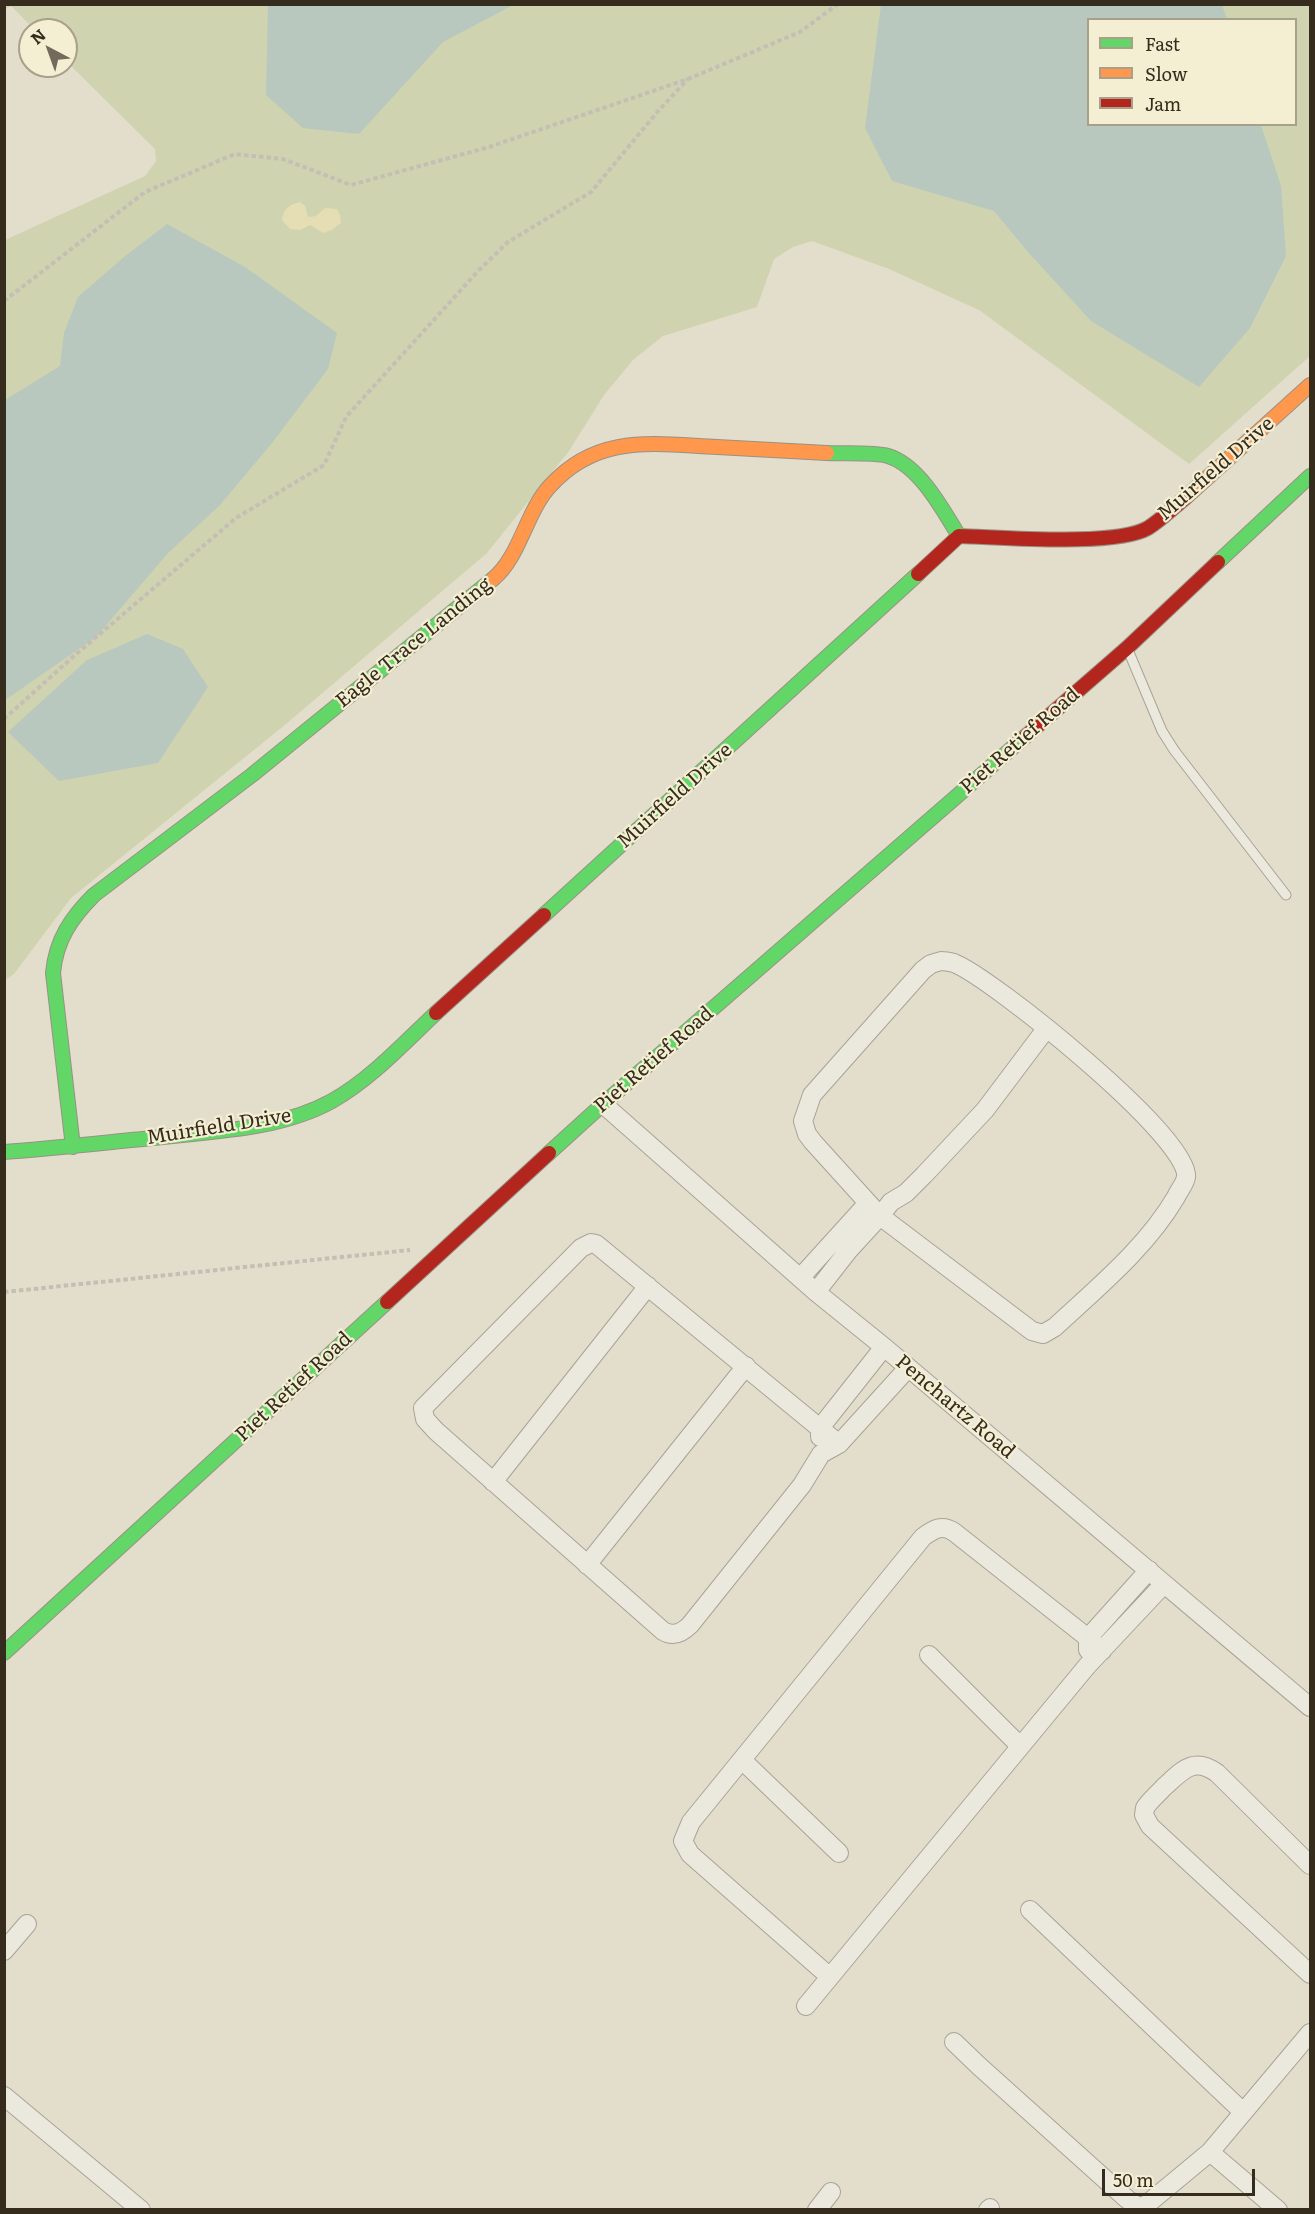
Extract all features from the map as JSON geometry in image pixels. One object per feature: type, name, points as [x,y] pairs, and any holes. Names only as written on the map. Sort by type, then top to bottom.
[{"type":"street","name":"Muirfield Drive","points":[[4,1152],[73,1147],[259,1126],[303,1114],[328,1103],[345,1093],[382,1063],[959,536],[1078,539],[1131,534],[1148,528],[1168,514],[1208,479],[1311,385]]},
{"type":"street","name":"Eagle Trace Landing","points":[[73,1147],[53,973],[55,953],[79,909],[110,882],[252,775],[498,575],[509,563],[529,518],[547,488],[573,464],[592,453],[616,445],[637,443],[888,456],[901,462],[917,477],[959,536]]},
{"type":"street","name":"Piet Retief Road","points":[[4,1653],[603,1104],[1127,648],[1311,476]]},
{"type":"street","points":[[940,961],[953,963],[978,977],[1091,1064],[1142,1111],[1182,1162],[1186,1172],[1185,1180],[1166,1213],[1148,1235],[1125,1261],[1048,1333],[1037,1334],[880,1207],[813,1142],[807,1134],[803,1120],[812,1095],[923,970],[940,961]]},
{"type":"street","points":[[800,1278],[880,1207],[906,1192],[918,1181],[985,1110],[1046,1029]]},
{"type":"street","name":"Penchartz Road","points":[[603,1104],[816,1292],[1311,1707]]},
{"type":"street","points":[[816,1292],[880,1207]]},
{"type":"street","points":[[838,1444],[596,1244],[586,1245],[423,1407],[423,1414],[429,1425],[663,1631],[671,1634],[684,1630],[802,1485],[821,1454],[838,1444],[908,1368]]},
{"type":"street","points":[[493,1482],[648,1286]]},
{"type":"street","points":[[821,1454],[820,1428],[884,1347]]},
{"type":"street","points":[[587,1565],[746,1366]]},
{"type":"street","points":[[830,1977],[685,1848],[683,1841],[691,1822],[923,1537],[941,1527],[947,1527],[1102,1651]]},
{"type":"street","points":[[1087,1666],[1088,1638],[1149,1570]]},
{"type":"street","points":[[806,2006],[1087,1666],[1164,1584]]},
{"type":"street","points":[[929,1655],[1020,1746]]},
{"type":"street","points":[[741,1760],[838,1853]]},
{"type":"street","points":[[1311,1866],[1217,1773],[1202,1765],[1182,1770],[1145,1808],[1144,1815],[1150,1826],[1311,1974]]},
{"type":"street","points":[[1030,1910],[1243,2112]]},
{"type":"street","points":[[4,1951],[27,1924]]},
{"type":"street","points":[[954,2042],[1138,2207],[1146,2205],[1210,2152],[1311,2033]]},
{"type":"street","points":[[4,2096],[141,2210]]},
{"type":"street","points":[[1210,2152],[1278,2210]]},
{"type":"street","points":[[817,2210],[831,2192]]},
{"type":"lane","points":[[1127,648],[1162,731],[1174,750],[1286,895]]},
{"type":"path","points":[[4,301],[145,192],[235,154],[283,159],[351,185],[489,147],[688,79],[800,33],[838,4]]},
{"type":"path","points":[[4,719],[236,518],[324,465],[346,417],[478,271],[508,242],[591,192],[688,79]]},
{"type":"path","points":[[4,1292],[413,1250]]},
{"type":"green space","points":[[5,5],[1310,5],[1310,356],[1189,464],[979,310],[889,269],[812,241],[793,247],[774,259],[757,307],[663,336],[633,360],[604,395],[569,451],[487,553],[286,724],[71,898],[14,974],[5,980],[5,240],[145,176],[156,161],[155,149],[78,73],[78,18],[23,18],[11,6],[5,9]]},
{"type":"sand","points":[[300,202],[305,206],[308,217],[316,216],[325,208],[337,209],[341,223],[323,233],[310,225],[300,230],[290,229],[282,220],[285,210]]},
{"type":"shaded area","points":[[268,4],[513,5],[443,42],[359,134],[303,128],[266,95]]},
{"type":"shaded area","points":[[881,5],[1222,5],[1227,18],[1087,18],[1087,126],[1261,126],[1281,186],[1286,256],[1250,328],[1199,387],[1091,321],[994,211],[892,181],[865,128]]},
{"type":"shaded area","points":[[167,224],[245,267],[337,333],[328,369],[272,443],[220,505],[168,553],[96,637],[5,700],[5,400],[60,366],[64,333],[78,297]]},
{"type":"shaded area","points":[[147,634],[183,649],[208,687],[158,763],[59,781],[8,732],[87,660]]},
{"type":"traffic: fast","points":[[827,453],[882,455],[899,461],[920,478],[959,536]]},
{"type":"traffic: fast","points":[[1218,562],[1310,476]]},
{"type":"traffic: fast","points":[[544,915],[918,574]]},
{"type":"traffic: fast","points":[[73,1147],[53,973],[61,940],[78,912],[94,895],[252,775],[493,579]]},
{"type":"traffic: fast","points":[[549,1153],[1026,736]]},
{"type":"traffic: fast","points":[[4,1152],[228,1130],[292,1118],[332,1101],[360,1082],[387,1060],[436,1013]]},
{"type":"traffic: fast","points":[[4,1653],[387,1302]]},
{"type":"traffic: slow","points":[[1185,498],[1310,385]]},
{"type":"traffic: slow","points":[[493,579],[510,559],[535,508],[550,486],[568,469],[587,457],[607,450],[649,444],[827,453]]},
{"type":"traffic: jam","points":[[918,574],[959,536],[1057,540],[1132,534],[1153,525],[1185,498]]},
{"type":"traffic: jam","points":[[1026,736],[1127,648],[1218,562]]},
{"type":"traffic: jam","points":[[436,1013],[544,915]]},
{"type":"traffic: jam","points":[[387,1302],[549,1153]]}]
